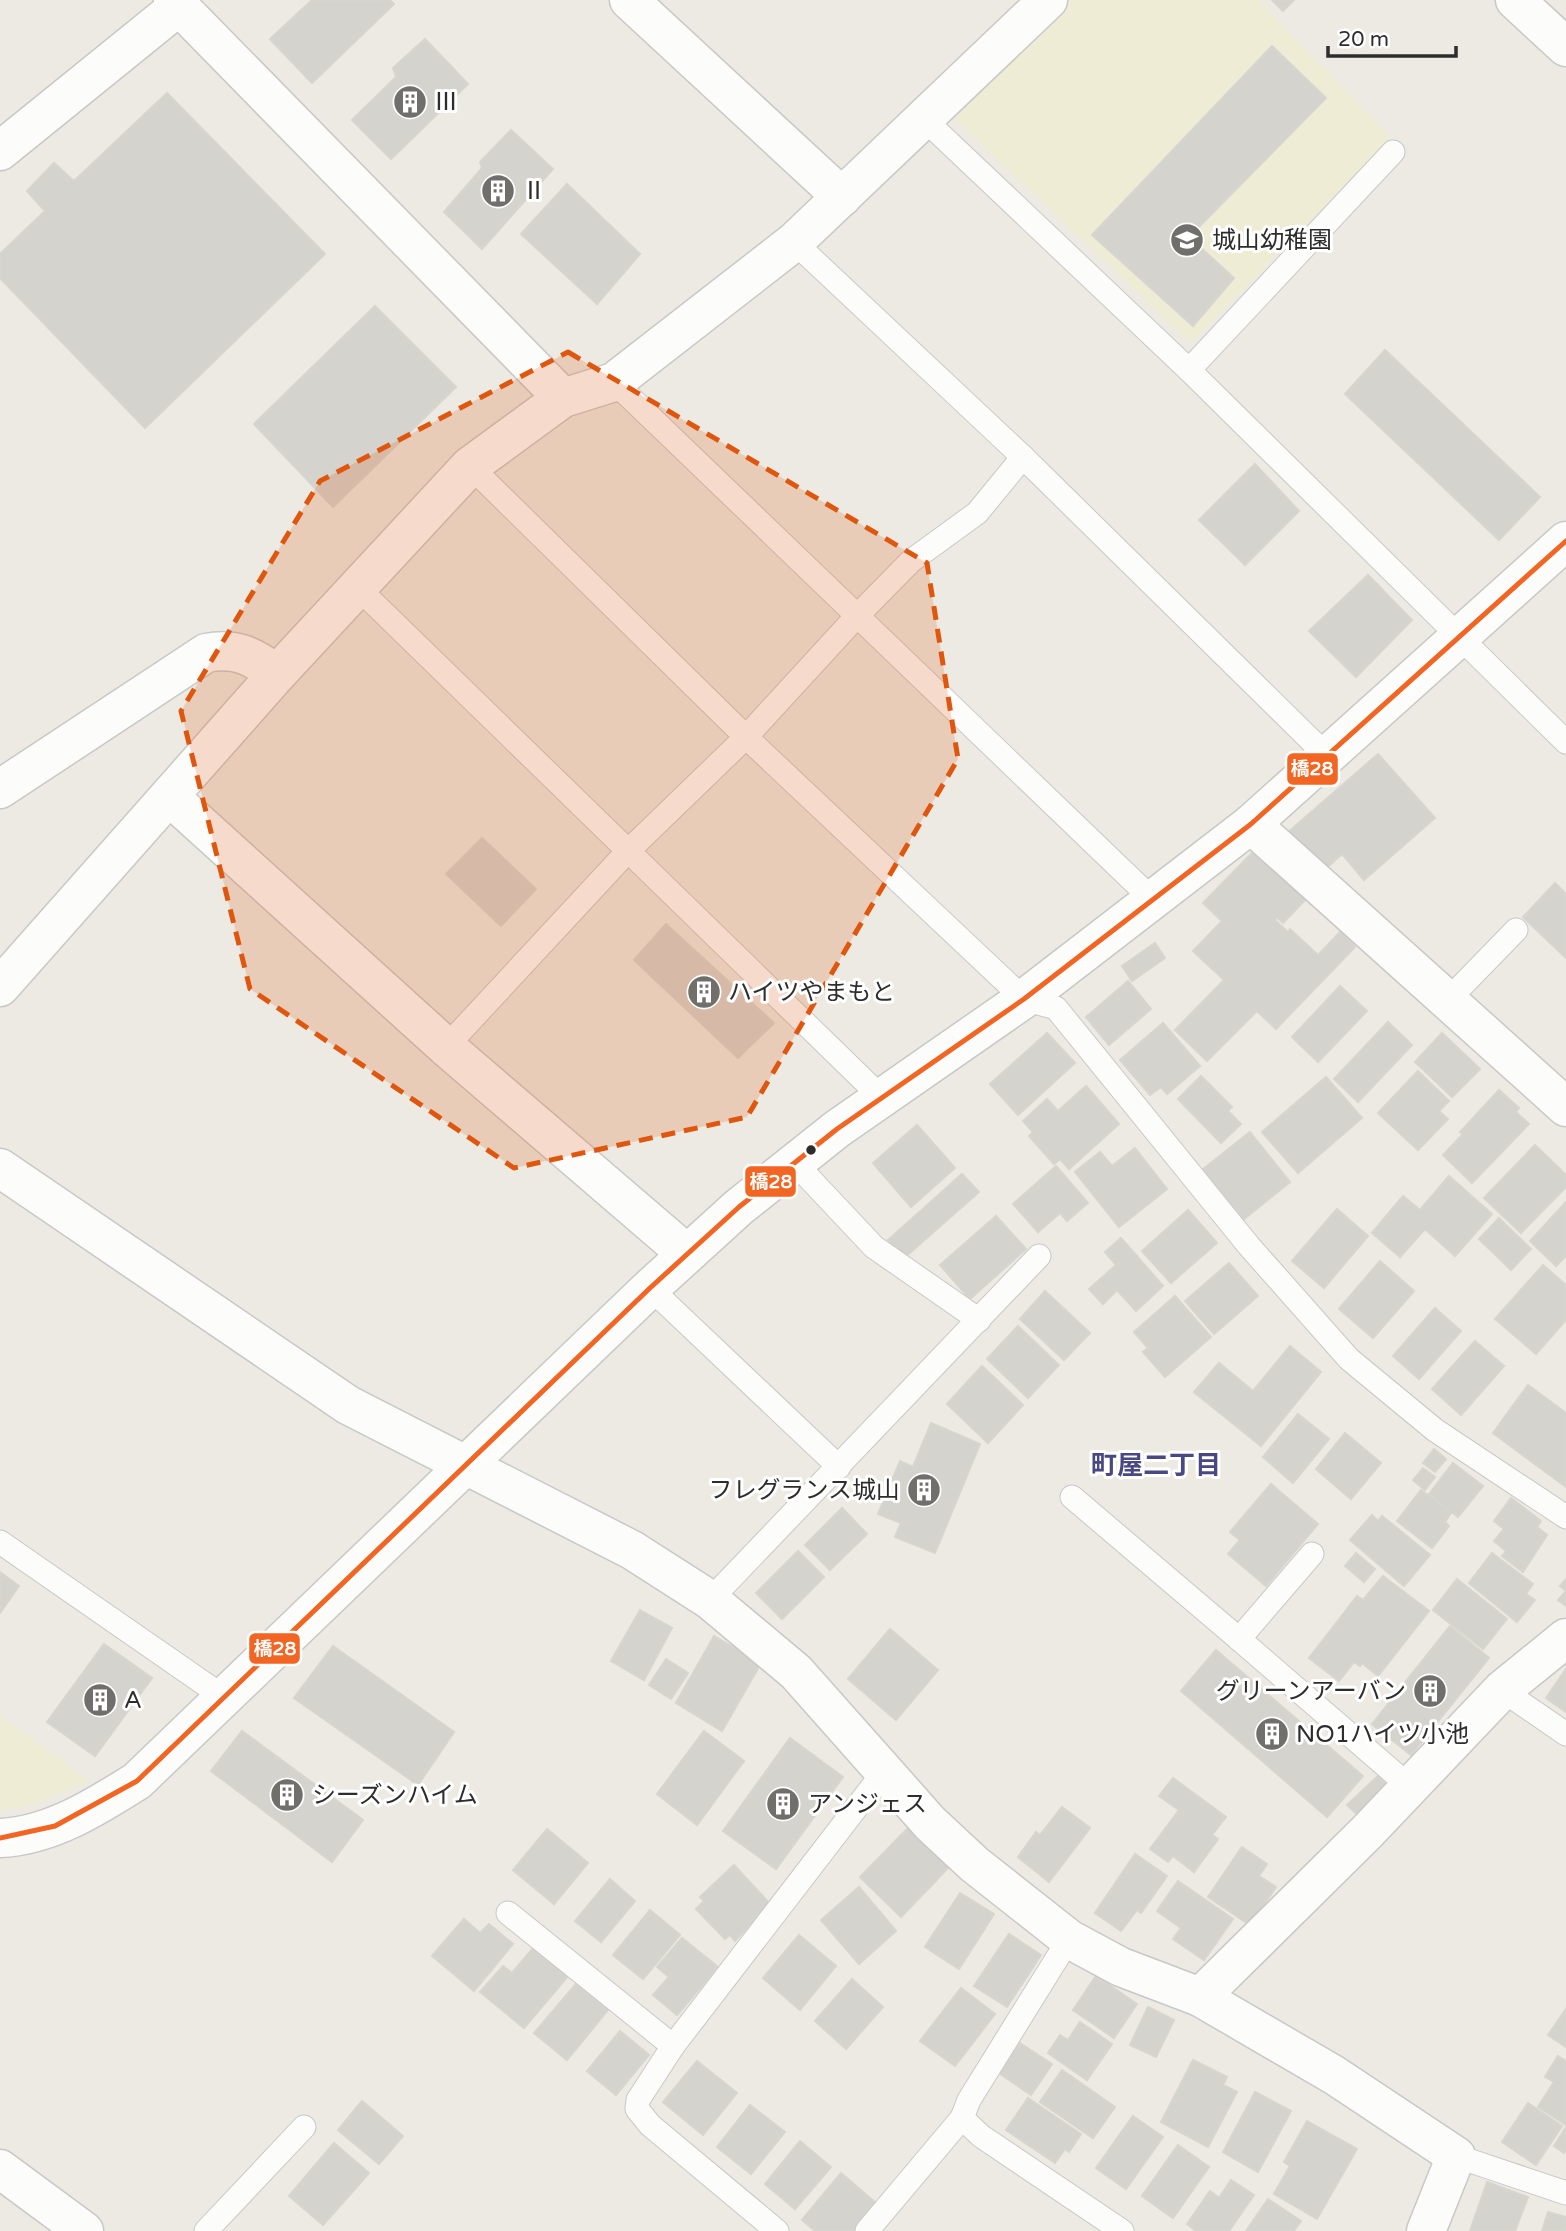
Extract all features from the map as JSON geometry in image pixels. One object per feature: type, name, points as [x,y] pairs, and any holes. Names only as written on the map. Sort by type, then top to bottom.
[{"type":"street","points":[[629,0],[842,197]]},
{"type":"street","points":[[0,987],[356,586],[470,466],[563,398],[614,382],[794,242],[1048,0]]},
{"type":"street","points":[[1515,0],[1566,47]]},
{"type":"street","points":[[0,151],[176,3],[563,398]]},
{"type":"street","points":[[0,1838],[52,1827],[102,1804],[138,1781],[470,1465],[650,1288],[793,1161],[1024,999],[1251,824],[1566,541]]},
{"type":"street","points":[[0,789],[206,653],[224,649],[241,652],[277,674]]},
{"type":"street","points":[[170,797],[446,1048],[687,1254]]},
{"type":"street","points":[[1251,824],[1566,1107]]},
{"type":"street","points":[[0,1168],[348,1405],[632,1550],[710,1600],[796,1672],[883,1773],[974,1864],[1069,1939],[1121,1967],[1200,1997],[1334,2075],[1456,2156],[1426,2231]]},
{"type":"street","points":[[1200,1997],[1502,1689],[1566,1638]]},
{"type":"street","points":[[0,2169],[85,2231]]},
{"type":"lane","points":[[924,119],[1189,370],[1566,742]]},
{"type":"lane","points":[[1189,370],[1393,152]]},
{"type":"lane","points":[[794,242],[1023,457],[1326,755]]},
{"type":"lane","points":[[614,382],[1153,900]]},
{"type":"lane","points":[[446,1048],[627,852],[746,737],[856,617],[911,561],[977,513],[1023,457]]},
{"type":"lane","points":[[470,466],[746,737],[1024,999],[1056,1008],[1249,1246],[1349,1359],[1435,1430],[1566,1517]]},
{"type":"lane","points":[[356,586],[882,1098]]},
{"type":"lane","points":[[1447,1001],[1516,930]]},
{"type":"lane","points":[[793,1161],[873,1247],[979,1320]]},
{"type":"lane","points":[[710,1600],[1039,1256]]},
{"type":"lane","points":[[650,1288],[839,1467]]},
{"type":"lane","points":[[1073,1497],[1409,1786]]},
{"type":"lane","points":[[0,1542],[225,1698]]},
{"type":"lane","points":[[1239,1639],[1312,1554]]},
{"type":"lane","points":[[1502,1689],[1566,1734]]},
{"type":"lane","points":[[777,2231],[650,2125],[637,2109],[640,2092],[883,1773]]},
{"type":"lane","points":[[508,1913],[673,2046]]},
{"type":"lane","points":[[867,2231],[962,2118],[969,2100],[1069,1939]]},
{"type":"lane","points":[[962,2118],[981,2136],[1122,2231]]},
{"type":"lane","points":[[205,2231],[304,2127]]},
{"type":"lane","points":[[1456,2156],[1566,2193]]},
{"type":"highlighted area","points":[[568,352],[927,563],[958,759],[747,1117],[514,1168],[250,989],[181,711],[320,481]]},
{"type":"shaded area","name":"城山幼稚園","points":[[1072,0],[1259,0],[1391,137],[1191,344],[954,119]]},
{"type":"shaded area","points":[[0,1715],[90,1781],[31,1805],[0,1811]]},
{"type":"building","points":[[312,0],[390,0],[394,4],[312,83],[270,39]]},
{"type":"building","points":[[1272,0],[1294,0],[1283,11]]},
{"type":"building","name":"Ⅲ","points":[[425,39],[468,84],[391,159],[352,120],[396,77],[393,68]]},
{"type":"building","points":[[1272,46],[1326,98],[1189,237],[1234,278],[1193,326],[1092,235]]},
{"type":"building","points":[[167,93],[325,254],[145,428],[0,278],[0,254],[45,211],[27,191],[54,163],[74,181]]},
{"type":"building","name":"Ⅱ","points":[[511,130],[553,169],[482,249],[444,212],[482,168],[480,162]]},
{"type":"building","points":[[567,184],[640,254],[597,304],[521,234]]},
{"type":"building","points":[[375,306],[456,387],[333,507],[254,424]]},
{"type":"building","points":[[1385,350],[1540,497],[1499,540],[1345,394]]},
{"type":"building","points":[[1255,464],[1299,511],[1245,565],[1199,520]]},
{"type":"building","points":[[1368,575],[1412,620],[1356,677],[1309,631]]},
{"type":"building","points":[[1378,754],[1435,818],[1364,880],[1342,854],[1322,872],[1287,833]]},
{"type":"building","points":[[482,838],[536,889],[501,926],[446,874]]},
{"type":"building","points":[[1255,850],[1306,899],[1283,923],[1277,917],[1275,920],[1288,932],[1290,929],[1318,955],[1340,932],[1355,947],[1276,1029],[1257,1011],[1207,1061],[1175,1030],[1224,980],[1193,951],[1222,921],[1203,903]]},
{"type":"building","points":[[1555,883],[1566,894],[1566,958],[1523,917]]},
{"type":"building","name":"ハイツやまもと","points":[[666,924],[774,1023],[738,1058],[634,960]]},
{"type":"building","points":[[1155,943],[1165,958],[1132,981],[1122,966]]},
{"type":"building","points":[[1128,981],[1151,1009],[1109,1045],[1086,1017]]},
{"type":"building","points":[[1340,986],[1367,1011],[1318,1062],[1292,1037]]},
{"type":"building","points":[[1388,1022],[1412,1045],[1358,1102],[1334,1079]]},
{"type":"building","points":[[1163,1023],[1200,1066],[1167,1094],[1161,1087],[1150,1095],[1120,1060]]},
{"type":"building","points":[[1047,1033],[1075,1063],[1018,1115],[990,1084]]},
{"type":"building","points":[[1442,1033],[1480,1069],[1452,1097],[1415,1062]]},
{"type":"building","points":[[1418,1071],[1449,1101],[1439,1111],[1448,1119],[1418,1150],[1378,1113]]},
{"type":"building","points":[[1201,1076],[1232,1107],[1228,1111],[1241,1124],[1221,1143],[1178,1099]]},
{"type":"building","points":[[1326,1077],[1362,1118],[1298,1173],[1262,1132]]},
{"type":"building","points":[[1086,1086],[1119,1124],[1069,1169],[1060,1159],[1054,1164],[1029,1136],[1033,1132],[1023,1121],[1047,1099],[1058,1111]]},
{"type":"building","points":[[1499,1090],[1519,1108],[1516,1112],[1529,1124],[1472,1183],[1443,1155],[1463,1134],[1460,1132]]},
{"type":"building","points":[[917,1125],[955,1168],[911,1207],[873,1163]]},
{"type":"building","points":[[1250,1132],[1290,1182],[1243,1220],[1202,1170]]},
{"type":"building","points":[[1535,1145],[1566,1175],[1566,1187],[1521,1233],[1484,1198]]},
{"type":"building","points":[[1135,1148],[1167,1189],[1119,1227],[1075,1172],[1100,1152],[1112,1166]]},
{"type":"building","points":[[1056,1166],[1088,1203],[1067,1221],[1060,1213],[1038,1232],[1013,1204]]},
{"type":"building","points":[[962,1174],[979,1192],[904,1258],[888,1240]]},
{"type":"building","points":[[1449,1176],[1492,1214],[1455,1256],[1425,1229],[1400,1257],[1372,1233],[1403,1196],[1420,1210]]},
{"type":"building","points":[[1566,1202],[1566,1256],[1556,1266],[1530,1241]]},
{"type":"building","points":[[1337,1209],[1368,1236],[1324,1288],[1292,1261]]},
{"type":"building","points":[[1188,1210],[1217,1243],[1171,1283],[1142,1251]]},
{"type":"building","points":[[996,1216],[1026,1249],[970,1299],[940,1265]]},
{"type":"building","points":[[1499,1218],[1531,1249],[1511,1270],[1479,1239]]},
{"type":"building","points":[[1121,1238],[1163,1286],[1136,1311],[1117,1290],[1103,1304],[1089,1289],[1116,1265],[1105,1252]]},
{"type":"building","points":[[1380,1261],[1414,1291],[1373,1338],[1339,1309]]},
{"type":"building","points":[[1229,1263],[1258,1296],[1214,1334],[1185,1301]]},
{"type":"building","points":[[1543,1265],[1566,1285],[1566,1320],[1536,1354],[1495,1319]]},
{"type":"building","points":[[1045,1291],[1090,1333],[1064,1360],[1020,1319]]},
{"type":"building","points":[[1175,1296],[1211,1337],[1165,1377],[1143,1352],[1148,1348],[1134,1332]]},
{"type":"building","points":[[1435,1308],[1461,1331],[1419,1379],[1393,1356]]},
{"type":"building","points":[[1018,1326],[1059,1365],[1028,1398],[987,1359]]},
{"type":"building","points":[[1475,1341],[1504,1366],[1461,1415],[1432,1389]]},
{"type":"building","points":[[1290,1346],[1321,1372],[1261,1446],[1194,1392],[1219,1363],[1253,1391]]},
{"type":"building","points":[[982,1366],[1023,1405],[988,1443],[947,1404]]},
{"type":"building","points":[[1528,1385],[1566,1413],[1566,1487],[1493,1433]]},
{"type":"building","points":[[1298,1414],[1329,1439],[1293,1483],[1263,1457]]},
{"type":"building","name":"フレグランス城山","points":[[931,1423],[980,1444],[935,1553],[895,1537],[901,1523],[878,1514],[900,1461],[913,1467]]},
{"type":"building","points":[[1345,1433],[1381,1463],[1351,1499],[1316,1469]]},
{"type":"building","points":[[1434,1449],[1446,1459],[1435,1472],[1423,1463]]},
{"type":"building","points":[[1453,1463],[1483,1486],[1458,1517],[1429,1494]]},
{"type":"building","points":[[1423,1468],[1435,1477],[1425,1490],[1413,1480]]},
{"type":"building","points":[[1271,1484],[1318,1524],[1266,1586],[1228,1554],[1240,1540],[1230,1532]]},
{"type":"building","points":[[1421,1490],[1451,1513],[1445,1522],[1449,1526],[1432,1548],[1397,1521]]},
{"type":"building","points":[[1511,1498],[1541,1521],[1537,1527],[1547,1535],[1523,1572],[1502,1556],[1506,1551],[1494,1541],[1504,1529],[1494,1521]]},
{"type":"building","points":[[842,1508],[867,1534],[830,1570],[805,1545]]},
{"type":"building","points":[[1372,1515],[1378,1521],[1382,1516],[1430,1555],[1404,1586],[1350,1540]]},
{"type":"building","points":[[798,1551],[824,1577],[782,1619],[756,1593]]},
{"type":"building","points":[[1356,1553],[1375,1569],[1364,1582],[1345,1566]]},
{"type":"building","points":[[1492,1553],[1533,1584],[1526,1594],[1535,1600],[1517,1622],[1469,1583]]},
{"type":"building","points":[[0,1572],[19,1586],[0,1613]]},
{"type":"building","points":[[1383,1576],[1429,1611],[1378,1676],[1362,1663],[1360,1666],[1354,1662],[1339,1681],[1309,1658],[1357,1596],[1363,1600]]},
{"type":"building","points":[[1457,1579],[1507,1619],[1483,1649],[1433,1610]]},
{"type":"building","points":[[1566,1579],[1566,1591],[1560,1586]]},
{"type":"building","points":[[1566,1591],[1566,1606],[1558,1600]]},
{"type":"building","points":[[640,1610],[672,1628],[644,1680],[611,1661]]},
{"type":"building","name":"グリーンアーバン","points":[[1450,1626],[1489,1658],[1411,1755],[1372,1724]]},
{"type":"building","points":[[890,1629],[938,1670],[896,1720],[848,1679]]},
{"type":"building","points":[[714,1636],[761,1663],[722,1731],[676,1703]]},
{"type":"building","name":"A","points":[[104,1644],[152,1678],[95,1756],[47,1722]]},
{"type":"building","points":[[333,1646],[454,1732],[418,1785],[294,1698]]},
{"type":"building","name":"NO1ハイツ小池","points":[[1216,1650],[1363,1776],[1327,1817],[1181,1691]]},
{"type":"building","points":[[666,1659],[688,1673],[671,1699],[649,1685]]},
{"type":"building","points":[[1566,1669],[1566,1712],[1546,1698]]},
{"type":"building","name":"シーズンハイム","points":[[242,1731],[363,1820],[332,1862],[211,1771]]},
{"type":"building","points":[[704,1731],[744,1761],[697,1825],[657,1794]]},
{"type":"building","name":"アンジェス","points":[[790,1738],[843,1777],[776,1869],[723,1831]]},
{"type":"building","points":[[1378,1776],[1389,1788],[1359,1816],[1347,1805]]},
{"type":"building","points":[[1173,1778],[1226,1817],[1212,1835],[1218,1839],[1194,1872],[1173,1856],[1168,1862],[1150,1849],[1179,1810],[1159,1796]]},
{"type":"building","points":[[1062,1807],[1090,1828],[1049,1882],[1018,1857],[1036,1832],[1040,1835]]},
{"type":"building","points":[[909,1827],[950,1866],[901,1917],[860,1877]]},
{"type":"building","points":[[547,1829],[588,1863],[554,1904],[513,1870]]},
{"type":"building","points":[[1242,1847],[1267,1864],[1259,1876],[1276,1887],[1250,1925],[1208,1897]]},
{"type":"building","points":[[1135,1854],[1167,1876],[1141,1913],[1137,1910],[1121,1931],[1095,1913]]},
{"type":"building","points":[[734,1865],[770,1904],[735,1941],[730,1935],[725,1939],[696,1909],[704,1901],[700,1897]]},
{"type":"building","points":[[610,1879],[635,1901],[601,1942],[575,1921]]},
{"type":"building","points":[[1178,1881],[1233,1919],[1204,1960],[1173,1939],[1181,1928],[1157,1911]]},
{"type":"building","points":[[859,1887],[896,1931],[859,1964],[821,1920]]},
{"type":"building","points":[[960,1893],[994,1914],[959,1969],[925,1947]]},
{"type":"building","points":[[650,1910],[680,1935],[643,1979],[613,1955]]},
{"type":"building","points":[[464,1919],[480,1933],[489,1924],[513,1944],[474,1991],[432,1956]]},
{"type":"building","points":[[1009,1934],[1041,1955],[1007,2007],[974,1986]]},
{"type":"building","points":[[799,1935],[836,1966],[800,2010],[763,1978]]},
{"type":"building","points":[[682,1938],[718,1967],[677,2015],[653,1995],[669,1977],[657,1967]]},
{"type":"building","points":[[534,1947],[568,1976],[524,2028],[480,1992],[503,1966],[512,1973]]},
{"type":"building","points":[[1096,1976],[1137,2004],[1114,2038],[1073,2010]]},
{"type":"building","points":[[852,1979],[883,2007],[846,2049],[815,2021]]},
{"type":"building","points":[[576,1984],[608,2010],[567,2060],[534,2033]]},
{"type":"building","points":[[961,1988],[995,2014],[955,2066],[920,2041]]},
{"type":"building","points":[[1148,2007],[1174,2020],[1156,2057],[1130,2045]]},
{"type":"building","points":[[1566,2009],[1566,2047],[1548,2035]]},
{"type":"building","points":[[1080,2022],[1112,2044],[1087,2080],[1048,2053],[1060,2035],[1068,2040]]},
{"type":"building","points":[[620,2031],[649,2055],[616,2095],[587,2071]]},
{"type":"building","points":[[1020,2043],[1052,2064],[1031,2095],[999,2073]]},
{"type":"building","points":[[1558,2056],[1566,2061],[1566,2125],[1538,2107],[1554,2082],[1545,2077]]},
{"type":"building","points":[[1193,2060],[1227,2077],[1223,2085],[1237,2092],[1208,2147],[1161,2122]]},
{"type":"building","points":[[697,2061],[737,2093],[703,2135],[663,2102]]},
{"type":"building","points":[[1062,2070],[1115,2107],[1093,2138],[1040,2102]]},
{"type":"building","points":[[1255,2092],[1291,2111],[1258,2172],[1223,2152]]},
{"type":"building","points":[[1028,2098],[1081,2134],[1069,2152],[1065,2149],[1055,2163],[1006,2130]]},
{"type":"building","points":[[362,2101],[403,2136],[379,2164],[338,2130]]},
{"type":"building","points":[[1528,2103],[1562,2126],[1536,2165],[1502,2142]]},
{"type":"building","points":[[750,2105],[785,2132],[751,2174],[717,2147]]},
{"type":"building","points":[[1133,2116],[1163,2137],[1126,2189],[1096,2168]]},
{"type":"building","points":[[1307,2121],[1357,2149],[1317,2219],[1274,2194],[1290,2166],[1284,2162]]},
{"type":"building","points":[[1566,2127],[1566,2150],[1564,2153],[1554,2146]]},
{"type":"building","points":[[800,2141],[831,2167],[795,2209],[765,2184]]},
{"type":"building","points":[[334,2143],[369,2173],[323,2225],[289,2196]]},
{"type":"building","points":[[1178,2145],[1209,2167],[1173,2218],[1142,2196]]},
{"type":"building","points":[[841,2173],[876,2203],[853,2231],[815,2231],[802,2220]]},
{"type":"building","points":[[1231,2180],[1254,2195],[1229,2231],[1196,2231],[1187,2224],[1210,2191],[1219,2198]]},
{"type":"building","points":[[1487,2182],[1528,2197],[1515,2231],[1470,2231]]},
{"type":"building","points":[[1268,2199],[1301,2221],[1294,2231],[1246,2231]]},
{"type":"building","points":[[1548,2212],[1566,2217],[1566,2231],[1542,2231]]},
{"type":"transit line","name":"橋28","points":[[0,1838],[55,1826],[137,1781],[650,1288],[739,1207],[837,1129],[1024,999],[1251,824],[1566,541]]},
{"type":"place","name":"Ⅲ","points":[[410,102]]},
{"type":"place","name":"Ⅱ","points":[[498,191]]},
{"type":"place","name":"城山幼稚園","points":[[1187,240]]},
{"type":"place","name":"ハイツやまもと","points":[[704,992]]},
{"type":"place","name":"フレグランス城山","points":[[924,1490]]},
{"type":"place","name":"グリーンアーバン","points":[[1430,1691]]},
{"type":"place","name":"A","points":[[100,1700]]},
{"type":"place","name":"NO1ハイツ小池","points":[[1272,1734]]},
{"type":"place","name":"シーズンハイム","points":[[287,1795]]},
{"type":"place","name":"アンジェス","points":[[783,1804]]},
{"type":"district","name":"町屋二丁目","points":[[1156,1465]]}]
